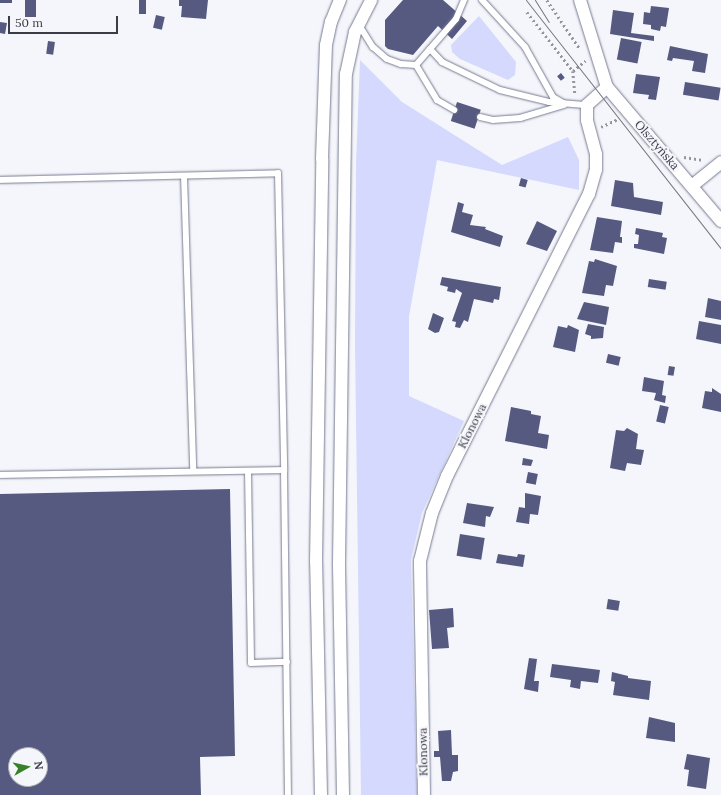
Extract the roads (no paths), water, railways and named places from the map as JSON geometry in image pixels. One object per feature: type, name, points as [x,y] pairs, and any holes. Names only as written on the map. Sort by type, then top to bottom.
[{"type":"street","points":[[321,795],[316,562],[322,159],[326,45],[331,22],[340,0]]},
{"type":"street","points":[[343,795],[339,563],[340,361],[346,74],[349,50],[358,24],[371,0]]},
{"type":"street","name":"Olsztyńska","points":[[580,0],[589,24],[599,66],[607,87],[721,220]]},
{"type":"street","points":[[587,105],[607,87]]},
{"type":"street","name":"Klonowa","points":[[424,795],[420,561],[432,514],[447,476],[589,194],[596,170],[596,154],[587,120],[587,105]]},
{"type":"street","points":[[692,185],[721,162]]},
{"type":"lane","points":[[358,24],[373,46],[387,59],[401,64],[416,64],[456,19],[464,0]]},
{"type":"lane","points":[[482,0],[525,47],[553,97],[566,104]]},
{"type":"lane","points":[[430,49],[442,62],[500,90],[566,104],[587,105]]},
{"type":"lane","points":[[416,64],[437,100],[454,110]]},
{"type":"lane","points":[[480,117],[493,120],[520,118],[566,104]]},
{"type":"lane","points":[[0,180],[278,173],[284,470],[288,795]]},
{"type":"lane","points":[[184,176],[193,470]]},
{"type":"lane","points":[[0,475],[193,470],[284,470]]},
{"type":"lane","points":[[248,471],[251,663],[287,662]]},
{"type":"tram line","points":[[526,0],[721,249]]},
{"type":"tram line","points":[[535,0],[549,22]]}]
